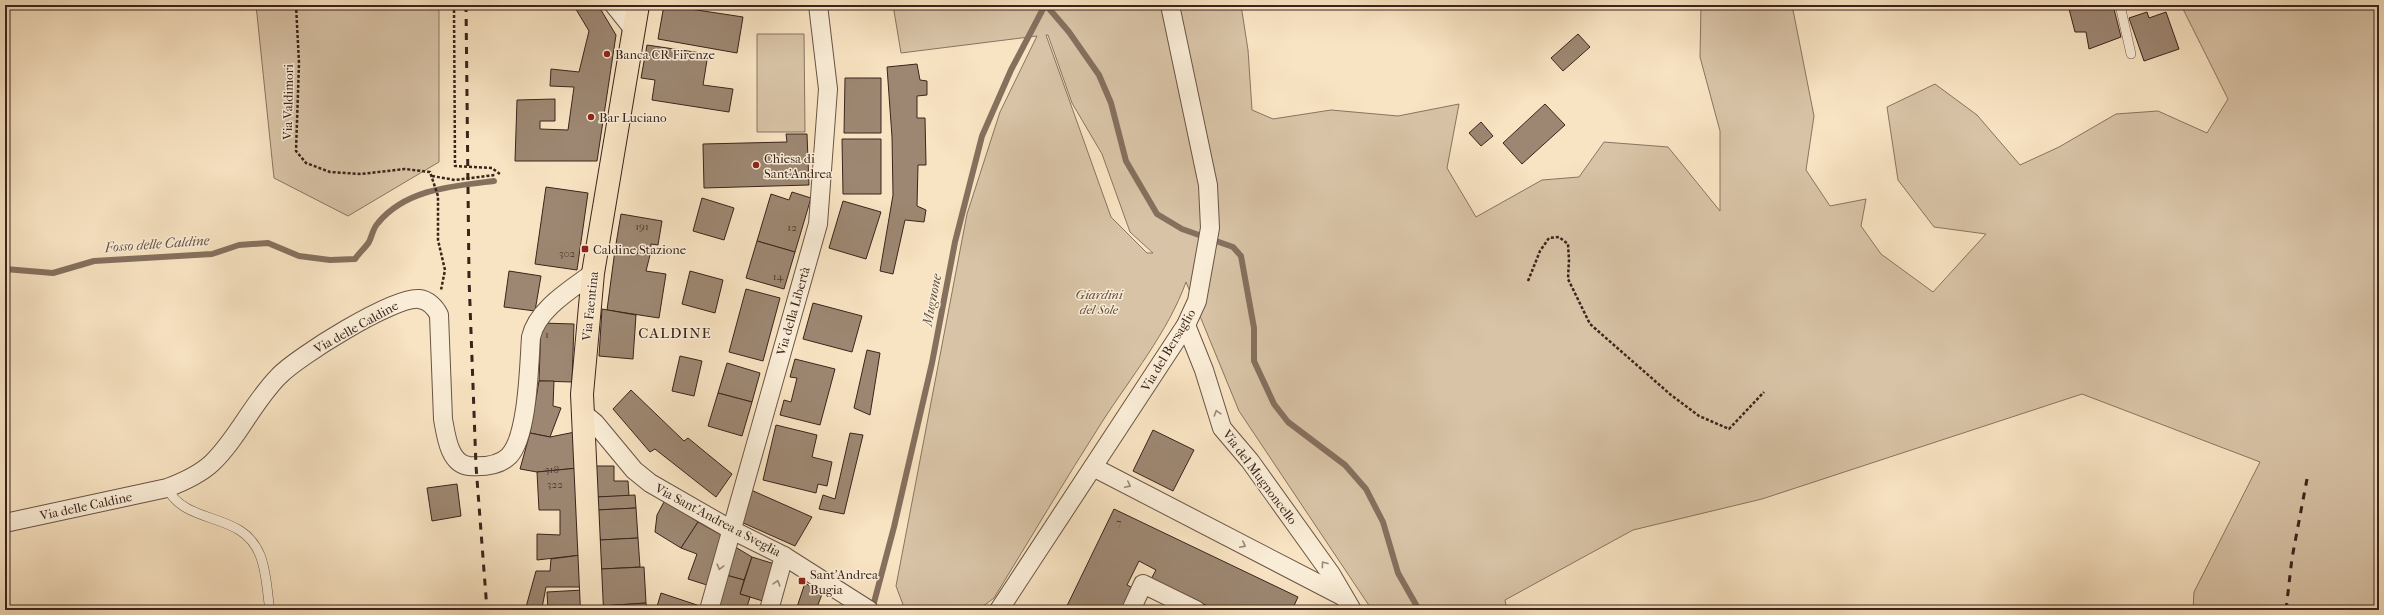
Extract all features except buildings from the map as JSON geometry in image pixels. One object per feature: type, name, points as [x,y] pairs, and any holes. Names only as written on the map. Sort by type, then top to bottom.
[{"type":"main road","name":"Via Faentina","points":[[592,610],[582,412],[593,273],[638,5]]},
{"type":"street","points":[[614,5],[634,30]]},
{"type":"street","name":"Via della Libertà","points":[[709,610],[730,529],[818,224],[828,89],[818,5]]},
{"type":"street","name":"Via del Bersaglio","points":[[999,610],[1186,324],[1197,301],[1208,249],[1210,228],[1208,185],[1170,5]]},
{"type":"street","points":[[439,315],[443,418],[449,445],[454,456],[462,464],[476,466],[498,463],[511,455],[522,426],[531,337],[536,324],[549,309],[593,273]]},
{"type":"street","name":"Via delle Caldine","points":[[5,523],[167,488],[188,480],[213,462],[280,375],[322,346],[370,317],[408,300],[425,301],[433,306],[439,315]]},
{"type":"street","name":"Via del Mugnoncello","points":[[1186,324],[1204,370],[1222,428],[1250,461],[1349,604]]},
{"type":"street","name":"Via Sant'Andrea a Sveglia","points":[[582,412],[595,423],[634,470],[650,483],[730,529],[784,556],[842,595],[869,610]]},
{"type":"street","name":"Via del Mugnoncello","points":[[1093,467],[1349,604]]},
{"type":"street","points":[[769,610],[784,556]]},
{"type":"street","points":[[1131,610],[1143,584],[1196,610]]},
{"type":"lane","points":[[2120,5],[2131,54]]},
{"type":"lane","points":[[167,488],[178,504],[233,525],[252,541],[261,557],[270,610]]},
{"type":"path","name":"Via Valdimori","points":[[296,5],[299,63],[296,151],[306,163],[330,172],[361,174],[405,169],[430,172],[432,176]]},
{"type":"path","points":[[454,5],[455,166],[492,168],[501,175]]},
{"type":"path","points":[[432,176],[455,180],[495,175]]},
{"type":"path","points":[[432,176],[436,183],[438,196],[438,240],[445,270],[439,315]]},
{"type":"path","points":[[1528,281],[1540,251],[1549,238],[1559,237],[1568,244],[1568,279],[1590,324],[1671,395],[1699,416],[1729,429],[1764,392]]},
{"type":"green space","points":[[256,5],[439,5],[439,162],[348,216],[274,178]]},
{"type":"green space","name":"Giardini del Sole","points":[[893,5],[1241,5],[1248,50],[1252,110],[1273,119],[1331,110],[1398,116],[1459,104],[1447,168],[1476,217],[1542,180],[1579,177],[1604,142],[1668,147],[1720,211],[1720,131],[1700,57],[1701,5],[1780,5],[1793,10],[1814,116],[1806,170],[1830,206],[1866,199],[1861,226],[1881,254],[1933,292],[1986,234],[1934,227],[1898,180],[1887,107],[1935,84],[1977,115],[2020,165],[2059,147],[2116,114],[2158,111],[2207,133],[2228,99],[2181,5],[2379,5],[2379,610],[2193,610],[2194,592],[2260,462],[2082,394],[1762,499],[1633,530],[1505,600],[1507,610],[1372,610],[1239,411],[1186,282],[1169,319],[1159,336],[1088,444],[994,598],[978,610],[905,610],[896,586],[967,214],[1000,112],[1037,36],[901,53]],"holes":[[[1046,35],[1048,35],[1072,103],[1102,154],[1130,232],[1153,253],[1147,253],[1111,217]]]},
{"type":"green space","points":[[757,34],[804,34],[805,132],[757,132]]},
{"type":"waterway","name":"Mugnone","points":[[872,610],[894,527],[932,363],[955,242],[982,136],[1011,70],[1045,5]]},
{"type":"waterway","points":[[1046,5],[1069,32],[1099,75],[1111,103],[1126,161],[1157,214],[1182,229],[1233,247],[1241,256],[1254,328],[1254,361],[1274,404],[1288,422],[1345,465],[1366,489],[1383,522],[1398,573],[1419,610]]},
{"type":"waterway","name":"Fosso delle Caldine","points":[[5,269],[53,273],[94,261],[212,254],[239,245],[268,243],[299,256],[330,260],[355,259],[369,242],[376,225],[389,212],[402,203],[431,191],[494,181]]},
{"type":"railway","points":[[466,5],[469,278],[476,466],[487,610]]},
{"type":"railway","points":[[2286,610],[2292,558],[2307,479]]},
{"type":"place","name":"Banca CR Firenze","points":[[607,54]]},
{"type":"place","name":"Bar Luciano","points":[[591,117]]},
{"type":"place","name":"Chiesa di Sant'Andrea","points":[[756,165]]},
{"type":"place","name":"Caldine Stazione","points":[[585,249]]},
{"type":"place","name":"Sant'Andrea Bugia","points":[[802,581]]},
{"type":"district","name":"CALDINE","points":[[675,333]]}]
